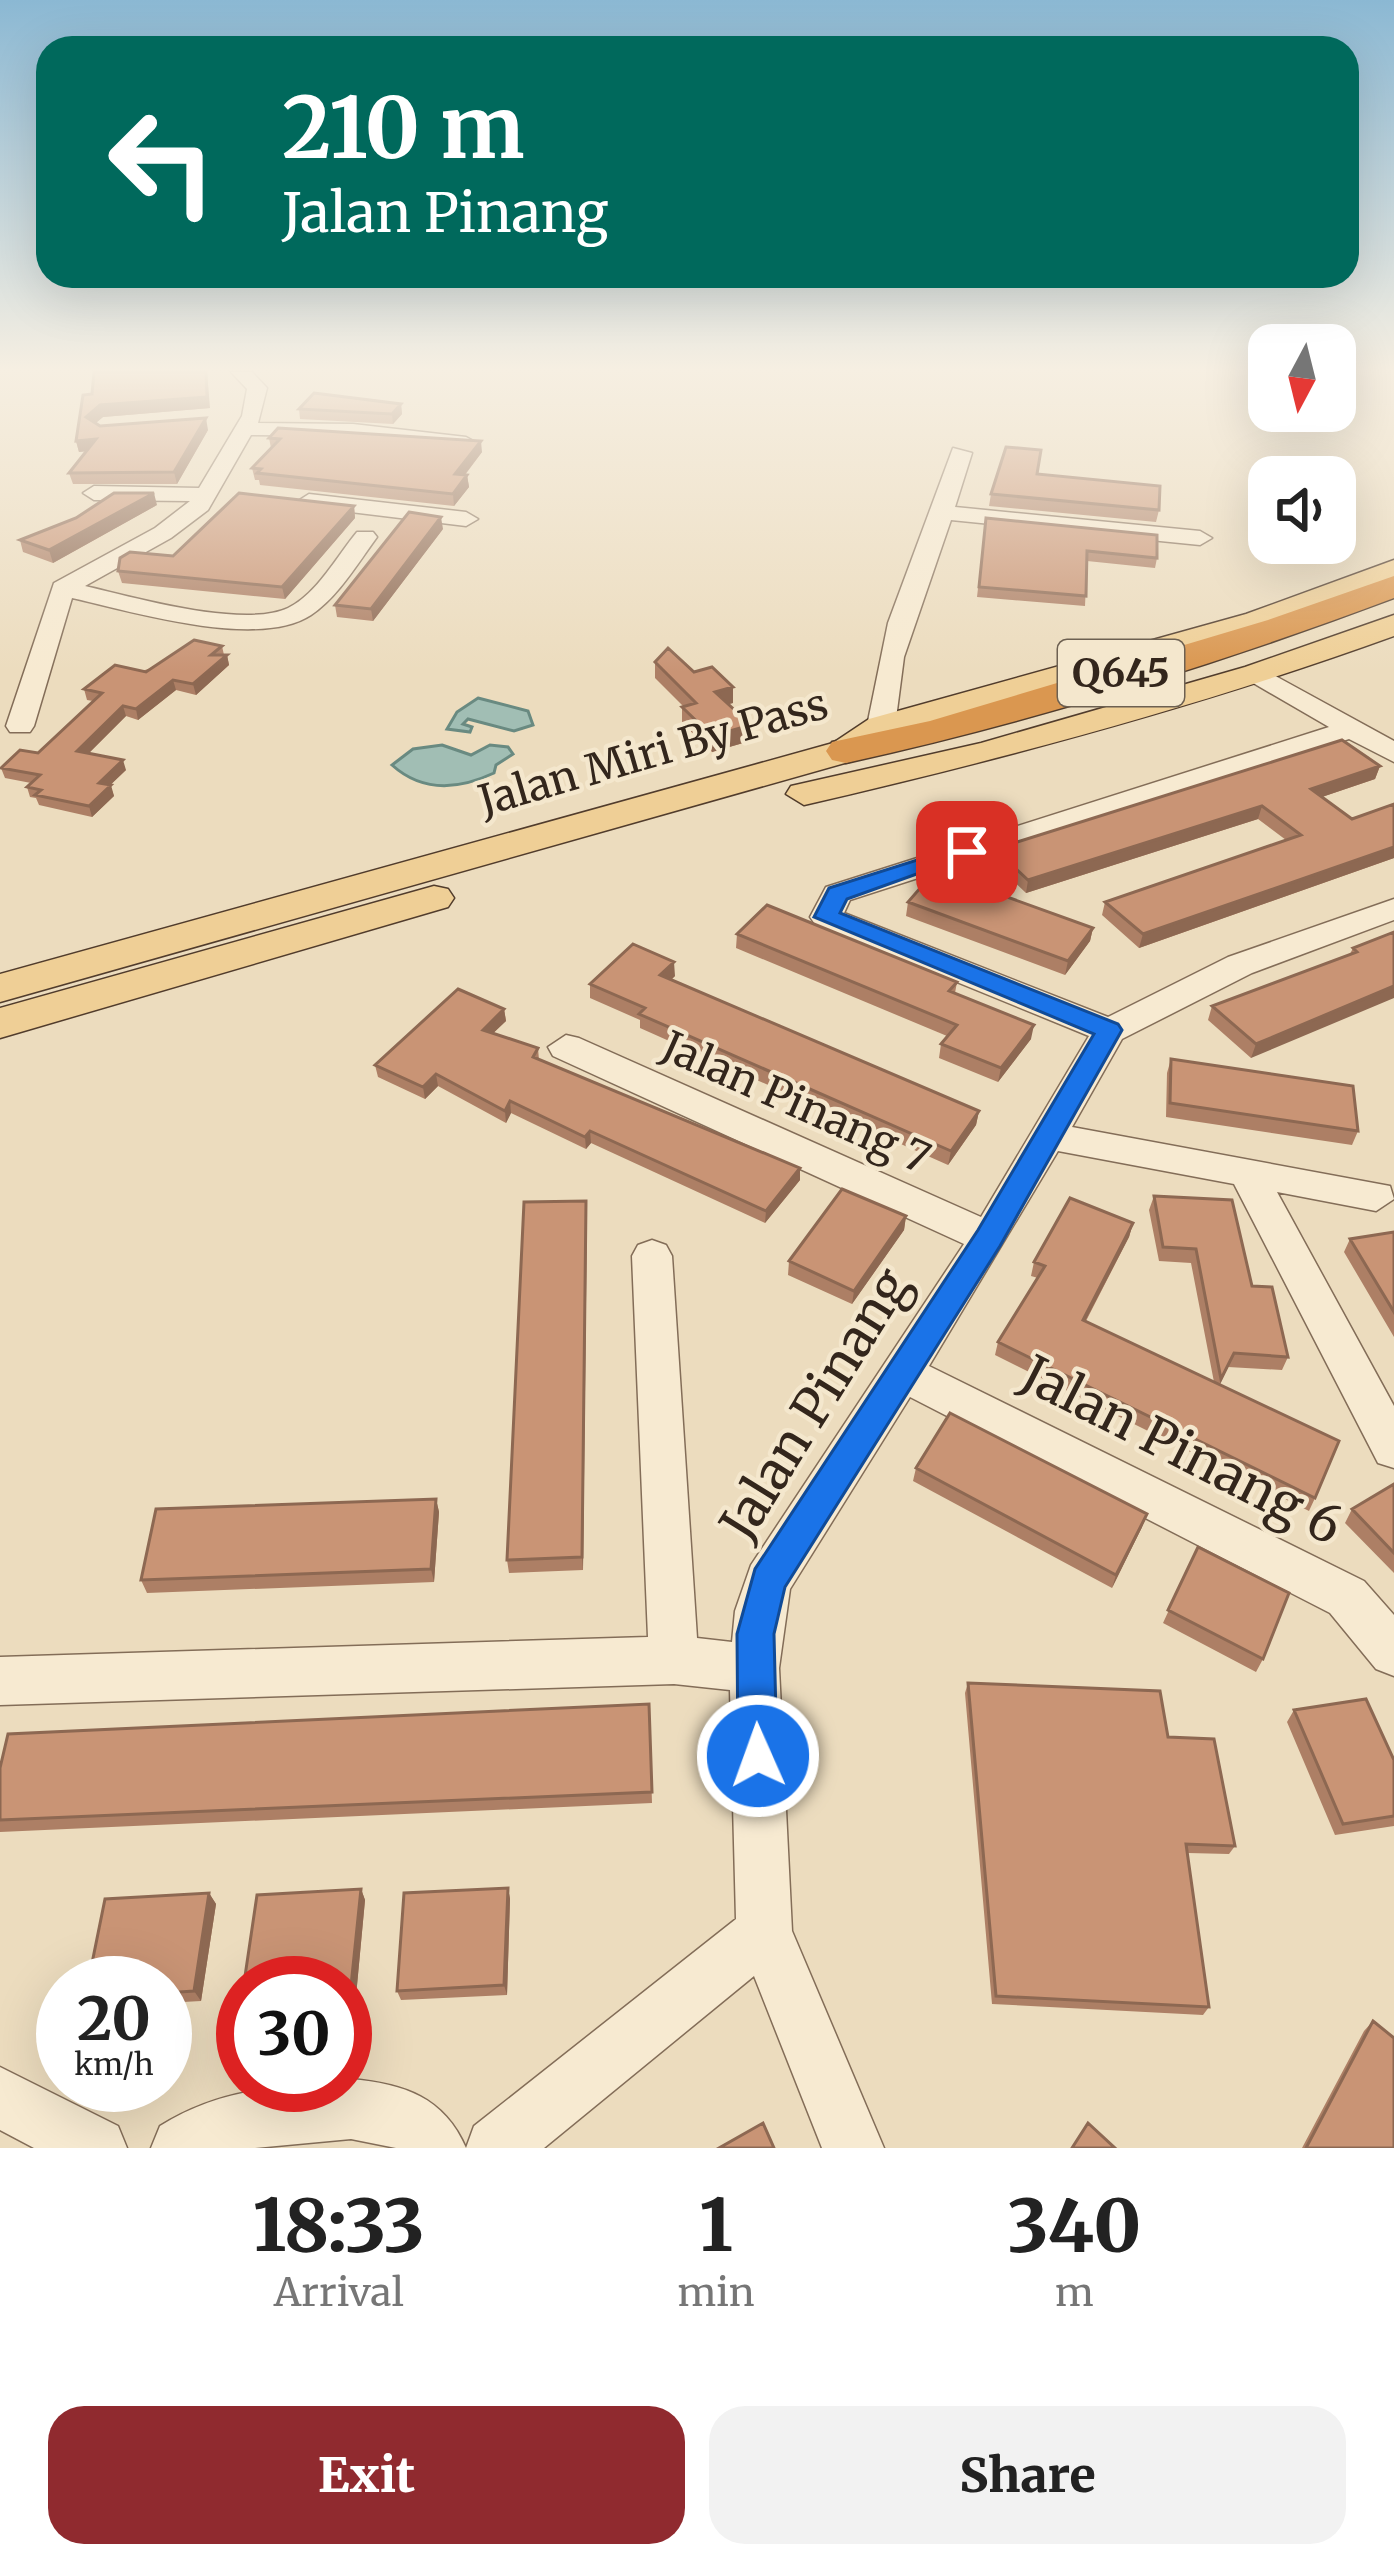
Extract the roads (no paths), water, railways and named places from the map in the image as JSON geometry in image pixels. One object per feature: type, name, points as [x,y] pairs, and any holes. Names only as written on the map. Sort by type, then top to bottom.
[{"type":"highway","name":"Q645","points":[[855,764],[938,731],[1281,628],[1394,586]]},
{"type":"highway","name":"Q645","points":[[855,764],[1394,603]]},
{"type":"main road","name":"Jalan Miri By Pass","points":[[0,1023],[855,764],[880,726],[1114,656],[1258,621],[1394,569]]},
{"type":"main road","name":"Jalan Miri By Pass","points":[[0,988],[855,764],[989,752],[1257,674],[1394,625]]},
{"type":"street","points":[[20,726],[63,589],[163,533],[216,493],[224,472]]},
{"type":"street","points":[[880,726],[881,693],[957,472]]},
{"type":"street","points":[[94,493],[216,493]]},
{"type":"street","points":[[280,498],[466,519]]},
{"type":"street","points":[[946,513],[1200,538]]},
{"type":"street","points":[[63,589],[237,620],[286,617],[308,604],[365,537]]},
{"type":"street","points":[[1257,674],[1394,753]]},
{"type":"street","points":[[1354,728],[837,894],[827,906],[826,917],[1109,1030],[1240,965],[1394,909]]},
{"type":"street","name":"Jalan Pinang","points":[[853,2148],[764,1932],[754,1669],[759,1611],[768,1581],[989,1238],[1109,1030]]},
{"type":"street","name":"Jalan Pinang 7","points":[[566,1047],[989,1238]]},
{"type":"street","points":[[1048,1136],[1376,1196]]},
{"type":"street","points":[[1248,1174],[1394,1449]]},
{"type":"street","points":[[652,1256],[674,1660]]},
{"type":"street","name":"Jalan Pinang 6","points":[[900,1372],[1347,1597],[1394,1652]]},
{"type":"street","points":[[0,1682],[674,1660],[754,1669]]},
{"type":"street","points":[[496,2148],[764,1932]]},
{"type":"street","points":[[0,2097],[78,2140]]},
{"type":"street","points":[[182,2148],[197,2134],[242,2120],[372,2112],[416,2124],[435,2148]]},
{"type":"street","points":[[0,2126],[78,2140]]},
{"type":"water","points":[[478,698],[528,711],[533,725],[514,731],[468,719],[463,724],[472,727],[470,732],[447,729],[457,712]]},
{"type":"water","points":[[442,745],[471,755],[490,745],[508,747],[513,754],[496,765],[494,773],[455,785],[416,780],[392,765],[413,749]]}]
